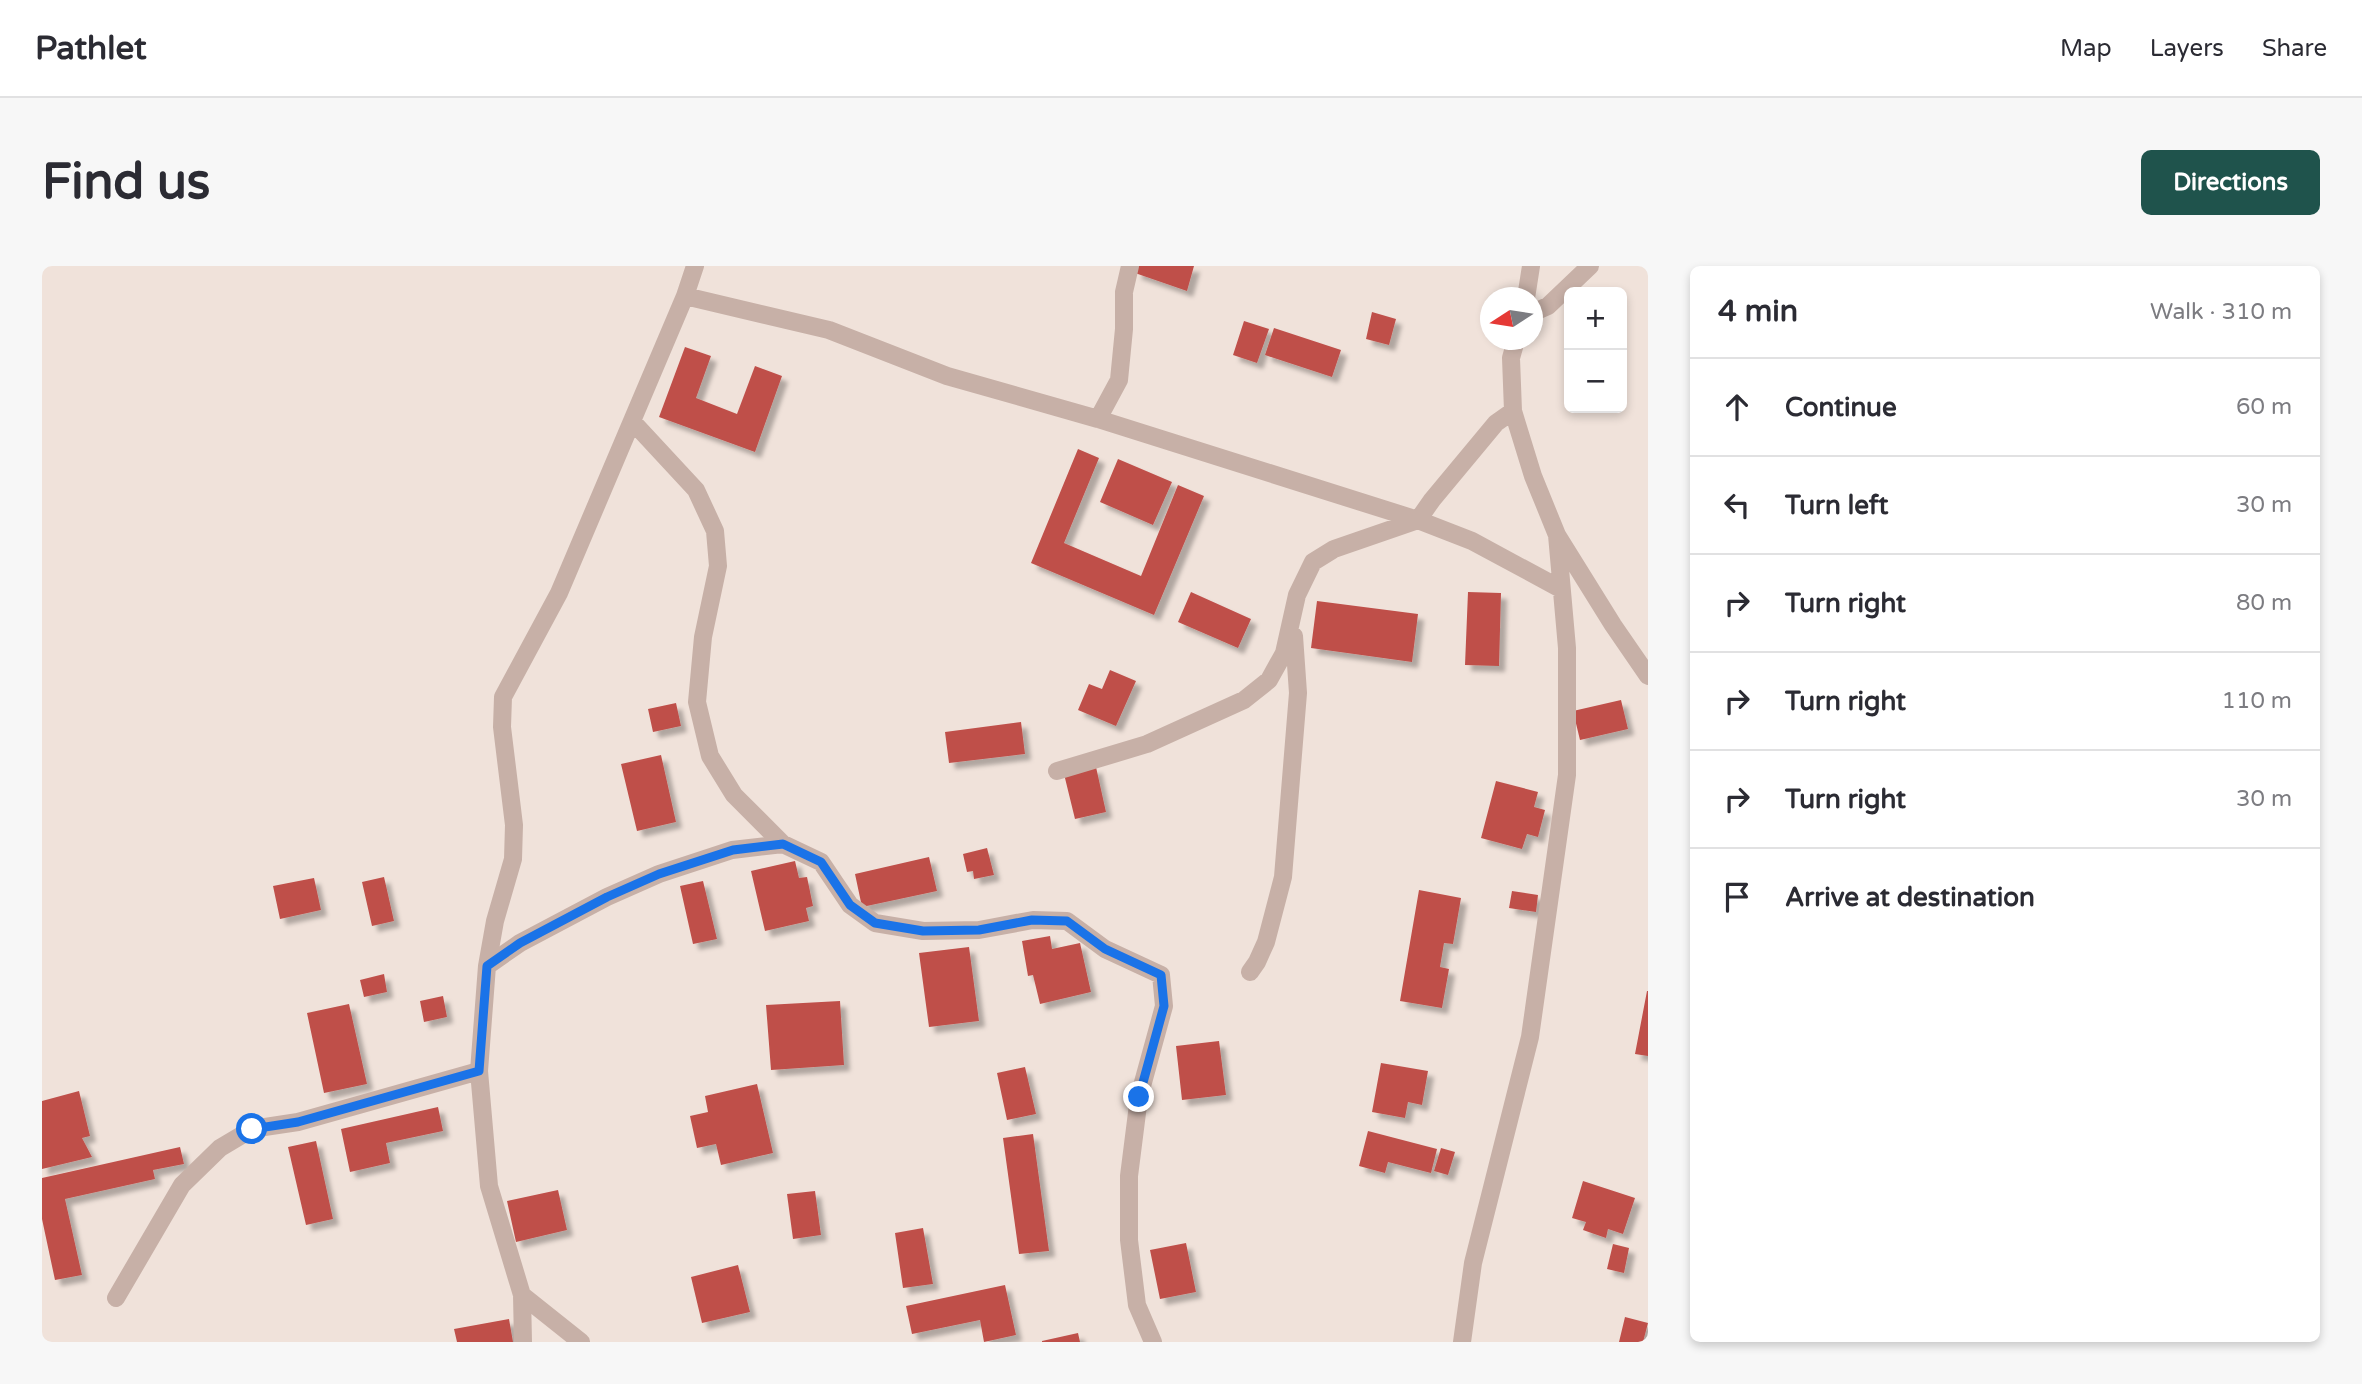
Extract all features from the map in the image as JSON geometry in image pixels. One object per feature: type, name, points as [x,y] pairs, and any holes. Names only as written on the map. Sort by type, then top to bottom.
[{"type":"street","points":[[523,1342],[522,1295],[489,1186],[479,1071],[487,966],[495,921],[513,859],[514,825],[502,727],[503,697],[559,593],[685,296],[695,266]]},
{"type":"street","points":[[1098,419],[1119,380],[1124,292],[1130,266]]},
{"type":"street","points":[[1528,287],[1531,266]]},
{"type":"street","points":[[1543,308],[1590,266]]},
{"type":"street","points":[[685,296],[829,330],[947,376],[1098,419],[1418,520],[1472,541],[1560,589]]},
{"type":"street","points":[[1513,350],[1511,358],[1513,411],[1533,476],[1557,536],[1648,676]]},
{"type":"street","points":[[1057,771],[1147,744],[1244,700],[1269,680],[1284,653],[1297,595],[1313,562],[1334,548],[1418,520],[1496,423],[1513,411]]},
{"type":"street","points":[[632,421],[696,490],[715,531],[718,566],[703,637],[696,702],[710,756],[734,796],[783,844],[821,862],[850,905],[875,923],[923,931],[979,930],[1032,920],[1067,921],[1105,949],[1161,975],[1164,1006],[1139,1097],[1129,1176],[1129,1240],[1137,1306],[1153,1342]]},
{"type":"street","points":[[1462,1342],[1473,1263],[1530,1037],[1567,775],[1567,648],[1557,536]]},
{"type":"street","points":[[1250,972],[1258,962],[1266,942],[1283,877],[1298,693],[1293,615]]},
{"type":"street","points":[[487,966],[520,943],[607,897],[659,874],[733,850],[783,844]]},
{"type":"street","points":[[116,1298],[182,1185],[220,1148],[252,1129],[298,1122],[479,1071]]},
{"type":"street","points":[[522,1295],[581,1342]]},
{"type":"building","points":[[1138,266],[1194,266],[1187,291],[1135,273]]},
{"type":"building","points":[[1372,312],[1396,319],[1389,345],[1366,339]]},
{"type":"building","points":[[1244,321],[1269,329],[1257,363],[1233,355]]},
{"type":"building","points":[[1274,328],[1341,350],[1332,377],[1265,355]]},
{"type":"building","points":[[685,347],[711,356],[696,398],[737,414],[755,366],[782,376],[755,452],[659,417]]},
{"type":"building","points":[[1078,449],[1099,458],[1064,543],[1141,576],[1178,485],[1204,496],[1154,615],[1031,563]]},
{"type":"building","points":[[1118,459],[1172,482],[1153,525],[1100,502]]},
{"type":"building","points":[[1191,592],[1251,619],[1238,648],[1178,622]]},
{"type":"building","points":[[1468,592],[1501,593],[1499,666],[1465,665]]},
{"type":"building","points":[[1317,601],[1418,614],[1412,662],[1311,648]]},
{"type":"building","points":[[1110,670],[1136,681],[1116,726],[1078,710],[1089,684],[1102,689]]},
{"type":"building","points":[[1621,700],[1628,729],[1580,740],[1573,711]]},
{"type":"building","points":[[676,703],[681,726],[653,732],[648,709]]},
{"type":"building","points":[[1021,722],[1025,754],[949,763],[945,732]]},
{"type":"building","points":[[661,755],[676,822],[637,831],[621,764]]},
{"type":"building","points":[[1096,767],[1106,812],[1075,819],[1064,774]]},
{"type":"building","points":[[1496,781],[1538,792],[1534,807],[1545,810],[1538,837],[1527,834],[1522,849],[1481,838]]},
{"type":"building","points":[[987,848],[994,875],[974,879],[973,871],[967,872],[963,854]]},
{"type":"building","points":[[929,857],[937,891],[862,907],[855,874]]},
{"type":"building","points":[[795,861],[799,878],[807,877],[813,906],[806,908],[809,921],[765,931],[751,871]]},
{"type":"building","points":[[384,877],[394,921],[372,926],[362,882]]},
{"type":"building","points":[[314,878],[321,910],[280,919],[273,886]]},
{"type":"building","points":[[703,881],[717,939],[693,944],[680,886]]},
{"type":"building","points":[[1419,890],[1461,898],[1453,944],[1444,943],[1440,967],[1449,969],[1442,1008],[1400,1001]]},
{"type":"building","points":[[1512,891],[1538,895],[1536,912],[1509,908]]},
{"type":"building","points":[[1050,936],[1052,949],[1080,943],[1091,992],[1040,1004],[1033,975],[1028,976],[1022,941]]},
{"type":"building","points":[[969,947],[979,1021],[929,1027],[919,953]]},
{"type":"building","points":[[384,974],[387,992],[364,997],[360,980]]},
{"type":"building","points":[[1648,991],[1648,1056],[1635,1054]]},
{"type":"building","points":[[443,996],[447,1017],[424,1022],[420,1001]]},
{"type":"building","points":[[840,1001],[844,1065],[771,1070],[766,1005]]},
{"type":"building","points":[[349,1004],[367,1084],[324,1093],[307,1013]]},
{"type":"building","points":[[1219,1041],[1226,1095],[1182,1100],[1176,1046]]},
{"type":"building","points":[[1381,1063],[1428,1071],[1422,1105],[1408,1102],[1405,1118],[1372,1112]]},
{"type":"building","points":[[1025,1067],[1036,1114],[1007,1120],[997,1073]]},
{"type":"building","points":[[757,1084],[773,1153],[721,1165],[716,1144],[697,1148],[690,1116],[708,1112],[705,1096]]},
{"type":"building","points":[[79,1091],[90,1136],[82,1138],[92,1157],[42,1169],[42,1101]]},
{"type":"building","points":[[438,1107],[443,1131],[386,1143],[390,1163],[350,1172],[341,1129]]},
{"type":"building","points":[[1368,1131],[1437,1149],[1431,1173],[1388,1162],[1385,1173],[1359,1166]]},
{"type":"building","points":[[1033,1134],[1049,1251],[1019,1254],[1003,1138]]},
{"type":"building","points":[[316,1141],[333,1219],[306,1225],[288,1147]]},
{"type":"building","points":[[180,1147],[184,1164],[153,1170],[155,1179],[65,1199],[82,1275],[55,1280],[42,1219],[42,1178]]},
{"type":"building","points":[[1441,1148],[1455,1152],[1448,1175],[1434,1171]]},
{"type":"building","points":[[1583,1181],[1635,1198],[1623,1234],[1608,1229],[1606,1238],[1583,1230],[1586,1222],[1572,1218]]},
{"type":"building","points":[[558,1190],[567,1230],[516,1242],[507,1201]]},
{"type":"building","points":[[815,1191],[821,1235],[793,1239],[787,1194]]},
{"type":"building","points":[[923,1228],[933,1284],[903,1288],[895,1233]]},
{"type":"building","points":[[1186,1243],[1196,1292],[1160,1299],[1150,1250]]},
{"type":"building","points":[[1613,1244],[1629,1248],[1624,1273],[1607,1269]]},
{"type":"building","points":[[738,1265],[750,1312],[702,1323],[691,1277]]},
{"type":"building","points":[[1005,1285],[1016,1335],[984,1342],[980,1320],[912,1334],[906,1306]]},
{"type":"building","points":[[1625,1317],[1648,1323],[1643,1342],[1619,1342]]},
{"type":"building","points":[[509,1319],[513,1342],[457,1342],[454,1329]]},
{"type":"building","points":[[1078,1333],[1080,1342],[1042,1342],[1042,1341]]},
{"type":"route","points":[[252,1129],[298,1122],[479,1071],[487,966],[520,943],[607,897],[659,874],[733,850],[783,844],[821,862],[850,905],[875,923],[923,931],[979,930],[1032,920],[1067,921],[1105,949],[1161,975],[1164,1006],[1139,1097]]}]
